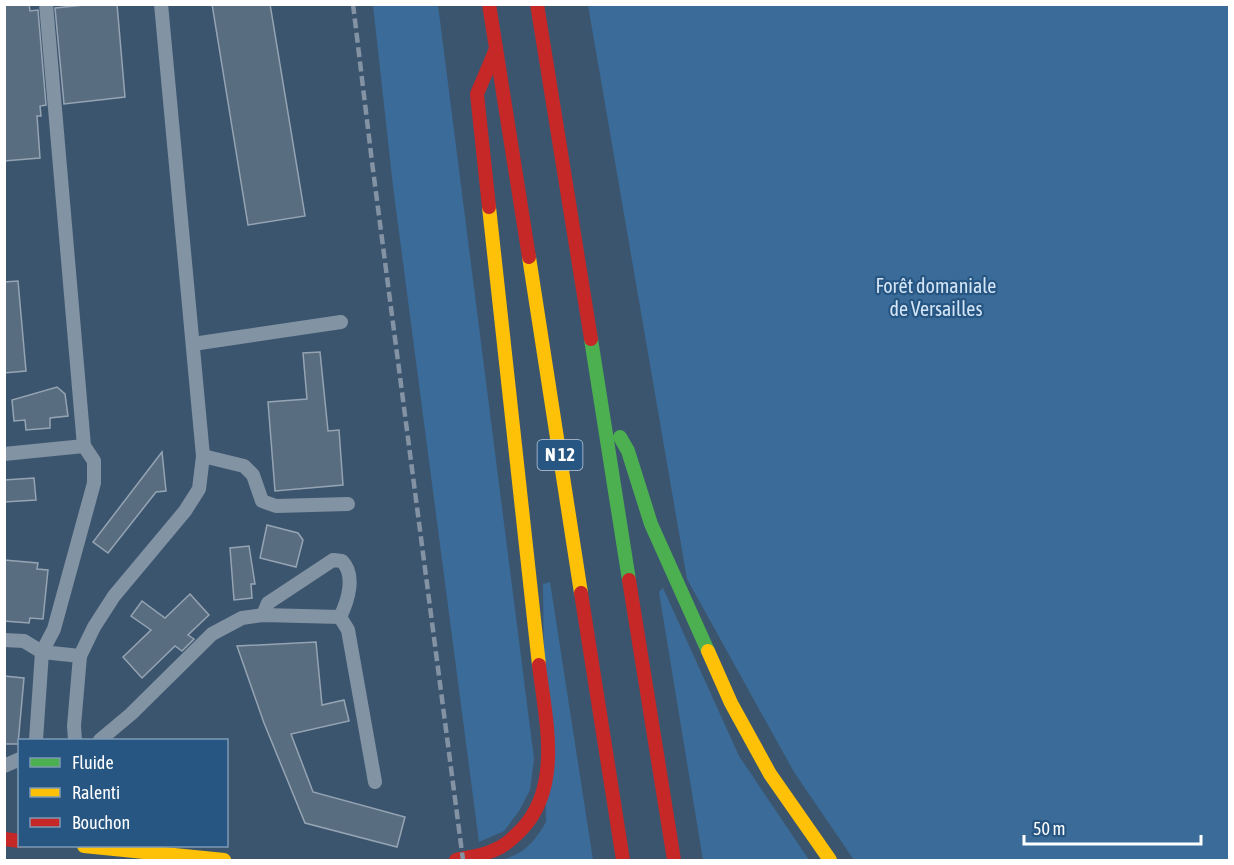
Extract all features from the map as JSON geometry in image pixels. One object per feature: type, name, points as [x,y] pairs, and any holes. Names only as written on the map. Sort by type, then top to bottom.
[{"type":"main road","name":"N 12","points":[[489,4],[623,861]]},
{"type":"main road","name":"N 12","points":[[537,4],[674,861]]},
{"type":"main road","points":[[456,861],[493,851],[511,840],[532,818],[545,788],[549,753],[477,94],[496,49]]},
{"type":"main road","points":[[602,410],[628,451],[651,524],[731,703],[770,774],[830,861]]},
{"type":"main road","points":[[93,847],[224,861]]},
{"type":"lane","points":[[36,739],[42,652],[54,629],[94,483],[94,461],[84,446],[46,4]]},
{"type":"lane","points":[[75,739],[80,656],[94,627],[114,596],[185,511],[199,489],[203,456],[161,4]]},
{"type":"lane","points":[[193,344],[341,322]]},
{"type":"lane","points":[[4,454],[84,446]]},
{"type":"lane","points":[[203,456],[244,466],[253,475],[262,501],[276,506],[348,504]]},
{"type":"lane","points":[[262,615],[268,603],[333,560],[342,561],[347,566],[350,576],[346,606],[340,617]]},
{"type":"lane","points":[[102,739],[212,634],[242,618],[262,615],[340,617]]},
{"type":"lane","points":[[340,617],[348,630],[375,782]]},
{"type":"lane","points":[[4,640],[24,641],[42,652],[80,656]]},
{"type":"lane","points":[[4,766],[18,760]]},
{"type":"green space","points":[[373,5],[438,5],[534,759],[530,790],[519,811],[504,831],[479,842],[393,186]]},
{"type":"green space","name":"Forêt domaniale de Versailles","points":[[588,5],[1229,5],[1229,860],[854,860],[794,772],[687,579]]},
{"type":"green space","points":[[550,582],[593,860],[501,860],[528,847],[546,822],[543,584]]},
{"type":"green space","points":[[663,588],[739,756],[809,860],[703,860],[659,592]]},
{"type":"building","points":[[4,4],[29,4],[30,11],[38,10],[46,105],[40,106],[41,116],[37,116],[40,158],[4,161]]},
{"type":"building","points":[[117,4],[125,97],[64,104],[55,8]]},
{"type":"building","points":[[212,4],[270,4],[305,216],[248,225]]},
{"type":"building","points":[[18,281],[26,371],[4,373],[4,282]]},
{"type":"building","points":[[320,352],[328,431],[339,430],[343,485],[275,491],[268,402],[307,399],[303,353]]},
{"type":"building","points":[[57,387],[65,394],[68,416],[50,418],[50,428],[26,430],[25,420],[14,421],[12,400]]},
{"type":"building","points":[[162,452],[166,491],[156,492],[108,553],[93,542]]},
{"type":"building","points":[[34,478],[36,500],[4,502],[4,480]]},
{"type":"building","points":[[267,525],[298,533],[303,540],[296,567],[260,558]]},
{"type":"building","points":[[249,546],[255,584],[251,584],[252,598],[234,600],[230,548]]},
{"type":"building","points":[[4,560],[38,563],[37,569],[48,570],[43,619],[30,618],[29,623],[4,621]]},
{"type":"building","points":[[190,594],[209,615],[188,635],[194,639],[182,651],[175,646],[142,678],[123,657],[151,630],[131,616],[142,601],[165,618]]},
{"type":"building","points":[[316,642],[322,705],[344,700],[349,721],[291,734],[313,792],[405,817],[397,847],[305,823],[264,723],[237,646]]},
{"type":"building","points":[[4,676],[24,678],[18,744],[4,744]]},
{"type":"railway","points":[[353,4],[463,860]]},
{"type":"traffic: fast","points":[[591,339],[629,580]]},
{"type":"traffic: fast","points":[[620,437],[628,451],[651,524],[708,651]]},
{"type":"traffic: slow","points":[[489,207],[539,665]]},
{"type":"traffic: slow","points":[[529,257],[581,593]]},
{"type":"traffic: slow","points":[[708,651],[731,703],[770,774],[830,860]]},
{"type":"traffic: slow","points":[[94,847],[224,860]]},
{"type":"traffic: jam","points":[[489,4],[529,257]]},
{"type":"traffic: jam","points":[[537,4],[591,339]]},
{"type":"traffic: jam","points":[[489,207],[477,94],[496,49]]},
{"type":"traffic: jam","points":[[629,580],[674,860]]},
{"type":"traffic: jam","points":[[581,593],[623,860]]},
{"type":"traffic: jam","points":[[456,860],[483,854],[500,847],[522,829],[535,811],[543,792],[548,750],[539,665]]},
{"type":"traffic: jam","points":[[4,839],[18,841]]}]
